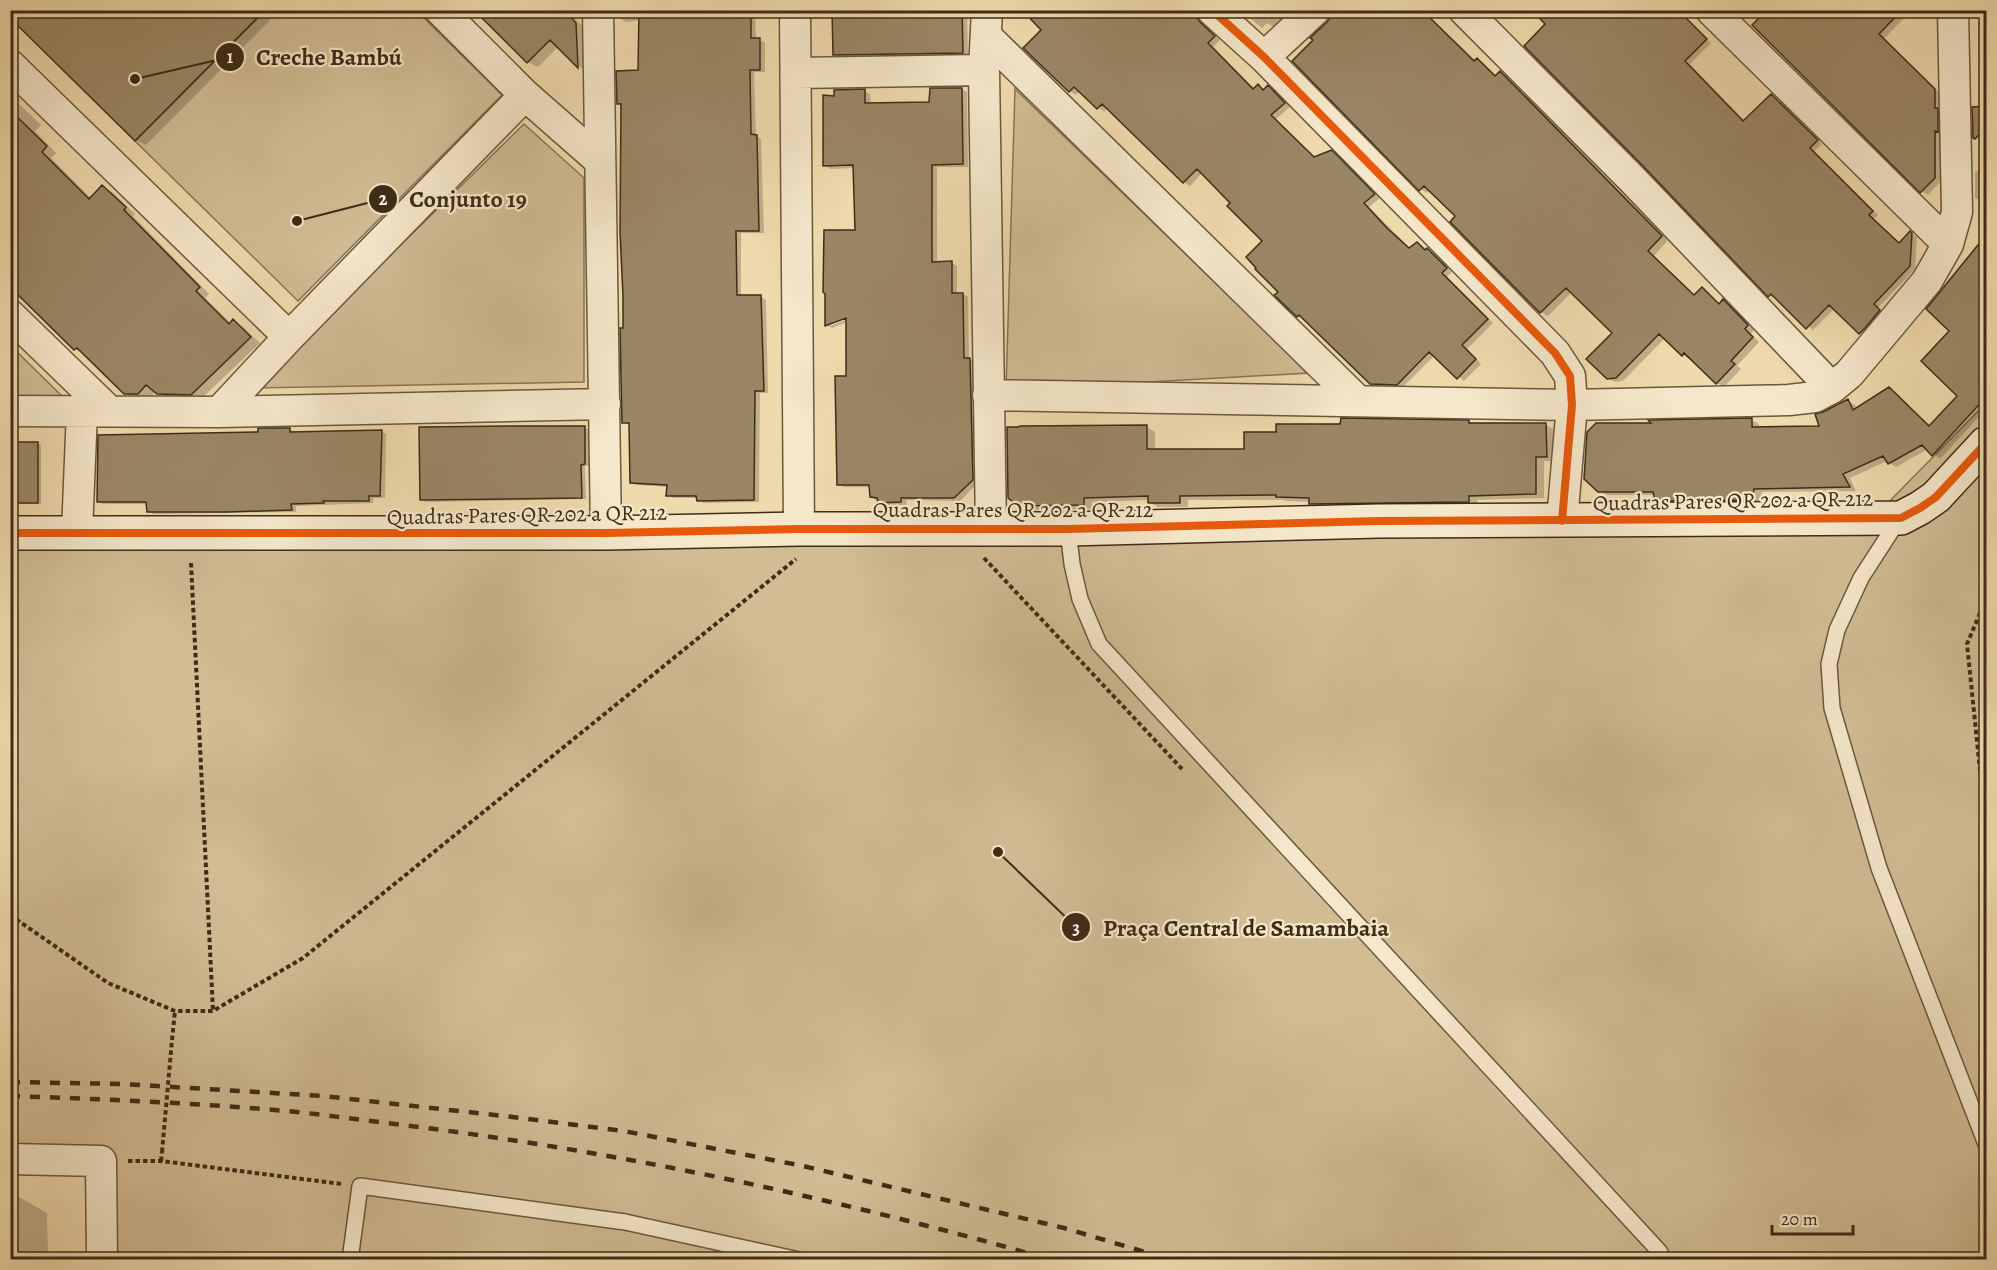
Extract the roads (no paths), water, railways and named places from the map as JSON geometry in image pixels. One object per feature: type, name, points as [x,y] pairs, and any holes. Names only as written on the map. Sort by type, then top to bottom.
[{"type":"street","points":[[440,10],[525,95],[599,160]]},
{"type":"street","points":[[598,10],[606,533]]},
{"type":"street","points":[[795,10],[799,543]]},
{"type":"street","points":[[1212,10],[1264,57],[1555,353],[1570,376],[1572,405],[1562,520]]},
{"type":"street","points":[[1264,57],[1315,10]]},
{"type":"street","points":[[1711,10],[1948,244]]},
{"type":"street","points":[[1465,11],[1632,179],[1832,388]]},
{"type":"street","points":[[988,395],[1572,405],[1789,400],[1815,397],[1832,388],[1849,374],[1927,281],[1948,244],[1957,212],[1953,11]]},
{"type":"street","points":[[984,541],[988,395],[984,70],[987,24]]},
{"type":"street","points":[[987,24],[1358,401]]},
{"type":"street","points":[[10,65],[289,337]]},
{"type":"street","points":[[796,73],[984,70]]},
{"type":"street","points":[[219,412],[525,95]]},
{"type":"street","points":[[10,315],[95,410]]},
{"type":"street","points":[[10,411],[219,412],[605,404]]},
{"type":"street","points":[[77,532],[95,410]]},
{"type":"street","name":"Quadras Pares QR 202 a QR 212","points":[[10,533],[606,533],[799,543],[984,541],[1068,529],[1379,521],[1900,518],[1936,497],[1986,443]]},
{"type":"street","points":[[10,1159],[101,1161],[102,1260]]},
{"type":"lane","points":[[1900,518],[1861,578],[1837,630],[1829,664],[1832,708],[1880,868],[1986,1144]]},
{"type":"lane","points":[[1068,529],[1072,564],[1080,599],[1099,644],[1643,1234],[1664,1260]]},
{"type":"lane","points":[[350,1260],[360,1186],[625,1222],[799,1260]]},
{"type":"railway","points":[[10,1082],[123,1084],[323,1096],[624,1131],[803,1166],[1064,1228],[1172,1260]]},
{"type":"railway","points":[[10,1096],[286,1111],[555,1147],[805,1196],[1052,1260]]},
{"type":"place","name":"Creche Bambú","points":[[135,79]]},
{"type":"place","name":"Conjunto 19","points":[[297,221]]},
{"type":"place","name":"Praça Central de Samambaia","points":[[998,852]]}]
